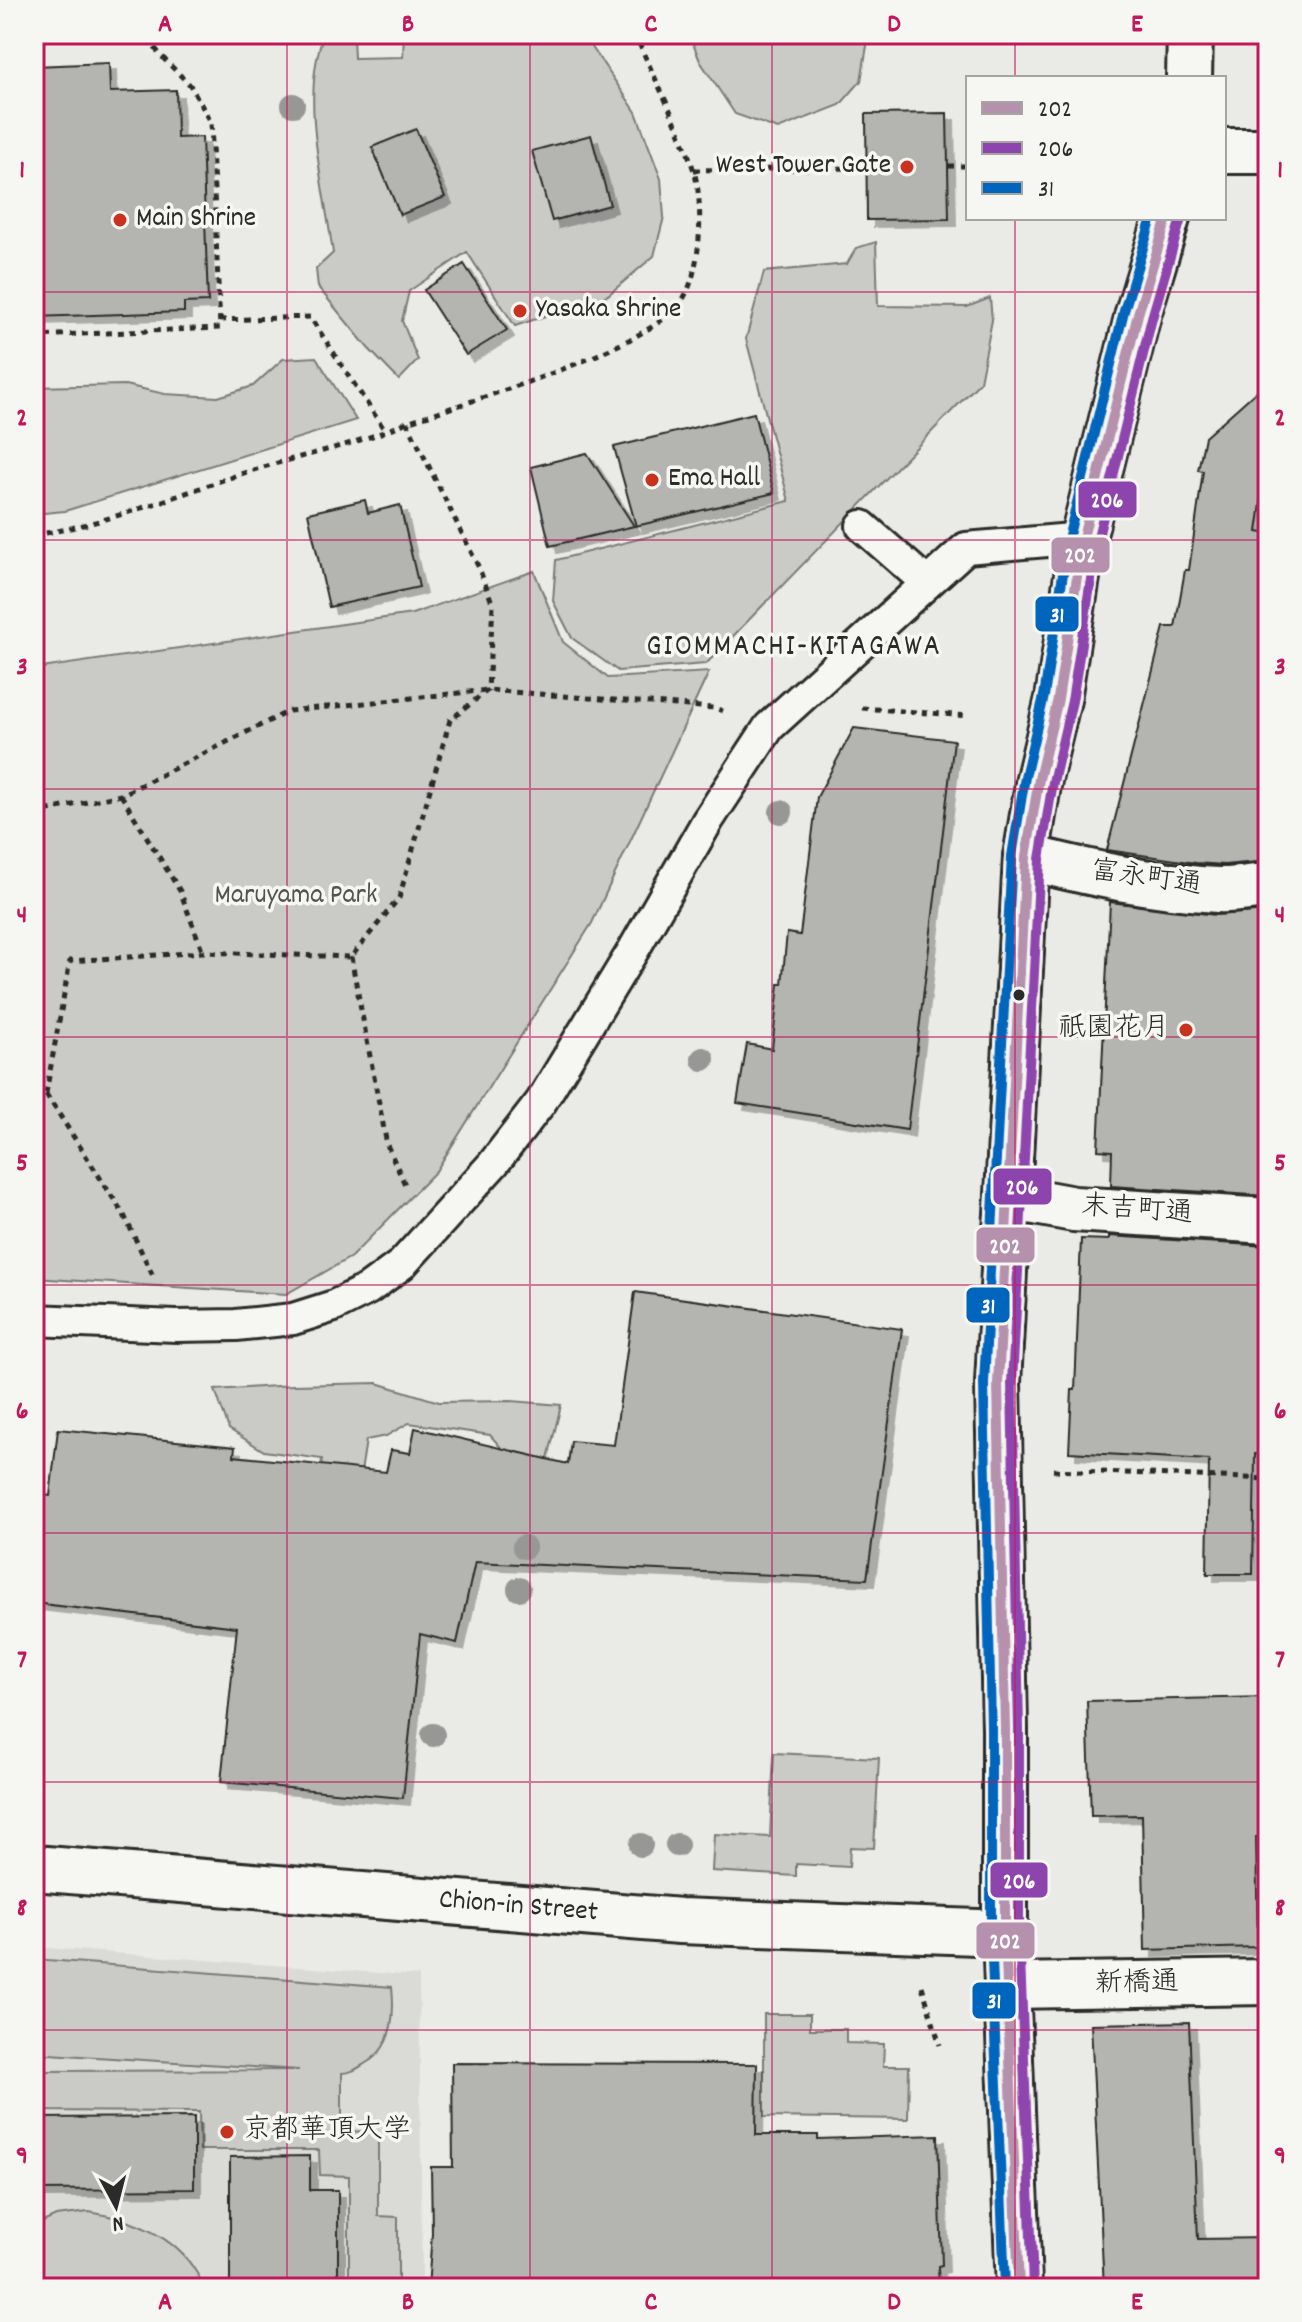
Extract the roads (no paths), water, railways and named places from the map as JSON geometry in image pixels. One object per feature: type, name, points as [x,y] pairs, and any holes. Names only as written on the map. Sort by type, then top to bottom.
[{"type":"main road","points":[[1189,76],[1190,34]]},
{"type":"main road","points":[[1226,151],[1268,151]]},
{"type":"main road","points":[[1019,2288],[1005,1933],[1005,1729],[998,1383],[1026,857],[1039,779],[1058,699],[1083,538],[1138,314],[1166,220]]},
{"type":"main road","name":"富永町通","points":[[1026,857],[1088,873],[1205,889],[1268,886]]},
{"type":"main road","name":"末吉町通","points":[[1008,1197],[1074,1209],[1268,1221]]},
{"type":"main road","name":"Chion-in Street","points":[[34,1868],[680,1921],[1005,1933]]},
{"type":"main road","name":"新橋通","points":[[1007,1986],[1268,1982]]},
{"type":"lane","points":[[862,526],[927,583]]},
{"type":"lane","points":[[34,1320],[176,1326],[236,1325],[293,1319],[334,1306],[368,1289],[402,1264],[493,1164],[541,1102],[708,820],[769,727],[966,548],[1083,538]]},
{"type":"lane","points":[[850,677],[892,615]]},
{"type":"place","name":"West Tower Gate","points":[[907,167]]},
{"type":"place","name":"Main Shrine","points":[[120,220]]},
{"type":"place","name":"Yasaka Shrine","points":[[520,311]]},
{"type":"place","name":"Ema Hall","points":[[652,480]]},
{"type":"place","name":"祇園花月","points":[[1186,1030]]},
{"type":"place","name":"京都華頂大学","points":[[227,2132]]},
{"type":"district","name":"GIOMMACHI-KITAGAWA","points":[[794,648]]},
{"type":"park label","name":"Maruyama Park","points":[[296,897]]}]
